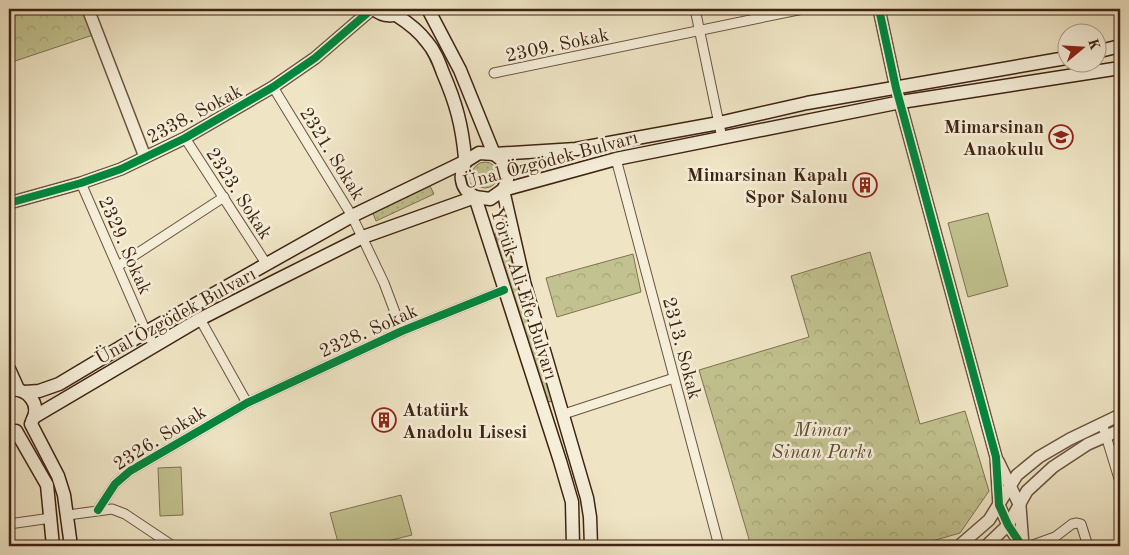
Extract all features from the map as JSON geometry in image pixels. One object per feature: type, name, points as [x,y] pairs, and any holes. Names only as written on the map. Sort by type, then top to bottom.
[{"type":"main road","points":[[373,9],[382,14],[400,12]]},
{"type":"main road","name":"Yörük Ali Efe Bulvarı","points":[[428,9],[460,70],[494,154],[504,163],[507,170],[507,184],[503,190],[524,282],[587,498],[591,546]]},
{"type":"main road","name":"Yörük Ali Efe Bulvarı","points":[[400,12],[406,21],[427,41],[436,55],[454,98],[461,122],[466,161],[461,174],[462,182],[464,188],[475,198],[572,502],[572,546]]},
{"type":"main road","points":[[1106,50],[1120,46]]},
{"type":"main road","name":"Ünal Özgödek Bulvarı","points":[[17,390],[39,391],[59,384],[146,332],[352,216],[466,161],[478,153],[494,154],[576,149],[807,104],[1056,60]]},
{"type":"main road","name":"Ünal Özgödek Bulvarı","points":[[12,431],[26,428],[33,421],[200,320],[363,237],[475,198],[490,199],[497,196],[503,190],[616,159],[901,102],[1120,68]]},
{"type":"main road","points":[[9,369],[17,390],[30,396],[34,403],[36,410],[33,421],[58,476],[64,495],[71,546]]},
{"type":"main road","points":[[12,431],[47,485],[53,546]]},
{"type":"street","points":[[88,9],[145,157]]},
{"type":"street","name":"2338. Sokak","points":[[9,203],[81,183],[120,169],[185,138],[273,87],[315,58],[373,9]]},
{"type":"street","points":[[695,9],[722,138]]},
{"type":"street","name":"2309. Sokak","points":[[494,73],[803,9]]},
{"type":"street","points":[[879,9],[896,88],[996,457],[999,506],[1008,525],[1023,546]]},
{"type":"street","name":"2321. Sokak","points":[[273,87],[352,216],[363,237],[402,330]]},
{"type":"street","name":"2323. Sokak","points":[[185,138],[268,265]]},
{"type":"street","name":"2313. Sokak","points":[[616,159],[719,546]]},
{"type":"street","name":"2329. Sokak","points":[[81,183],[146,332],[155,346]]},
{"type":"street","points":[[118,266],[224,197]]},
{"type":"street","name":"2328. Sokak","points":[[248,403],[402,330],[504,290]]},
{"type":"street","points":[[200,320],[248,403]]},
{"type":"street","points":[[564,414],[674,378]]},
{"type":"street","name":"2326. Sokak","points":[[98,510],[115,484],[130,471],[248,403]]},
{"type":"street","points":[[959,546],[988,520],[999,506],[1017,475],[1039,457],[1120,415]]},
{"type":"street","points":[[1102,423],[1120,482]]},
{"type":"street","points":[[986,546],[1008,525],[1027,491],[1053,467],[1088,444],[1120,430]]},
{"type":"street","points":[[996,457],[1020,506],[1023,546]]},
{"type":"street","points":[[68,515],[112,509],[125,514],[173,546]]},
{"type":"street","points":[[9,524],[51,518]]},
{"type":"street","points":[[1030,546],[1055,537],[1072,524],[1077,523],[1081,524],[1088,546]]},
{"type":"green space","points":[[9,9],[82,9],[93,35],[9,63]]},
{"type":"green space","points":[[485,162],[494,166],[498,175],[494,184],[485,188],[476,184],[472,175],[476,166]]},
{"type":"green space","points":[[429,184],[434,194],[376,221],[372,211]]},
{"type":"green space","points":[[988,213],[1008,286],[968,297],[948,223]]},
{"type":"green space","points":[[505,230],[514,271],[553,401],[548,402],[507,278],[495,233]]},
{"type":"green space","name":"Mimar Sinan Parkı","points":[[870,252],[920,424],[965,411],[989,491],[960,533],[915,546],[751,546],[699,370],[809,337],[791,276]]},
{"type":"green space","points":[[633,254],[641,292],[557,317],[546,278]]},
{"type":"green space","points":[[181,467],[183,515],[160,516],[158,468]]},
{"type":"green space","points":[[401,495],[412,535],[367,546],[339,546],[330,513]]},
{"type":"cycle path","points":[[9,203],[81,183],[121,169],[185,138],[273,87],[315,58],[372,9]]},
{"type":"cycle path","points":[[879,9],[896,88],[996,457],[999,505],[1008,525],[1022,546]]},
{"type":"cycle path","points":[[98,510],[115,484],[130,471],[247,403],[402,331],[504,290]]},
{"type":"place","name":"Mimarsinan Anaokulu","points":[[1061,137]]},
{"type":"place","name":"Mimarsinan Kapalı Spor Salonu","points":[[865,185]]},
{"type":"place","name":"Atatürk Anadolu Lisesi","points":[[384,420]]}]
